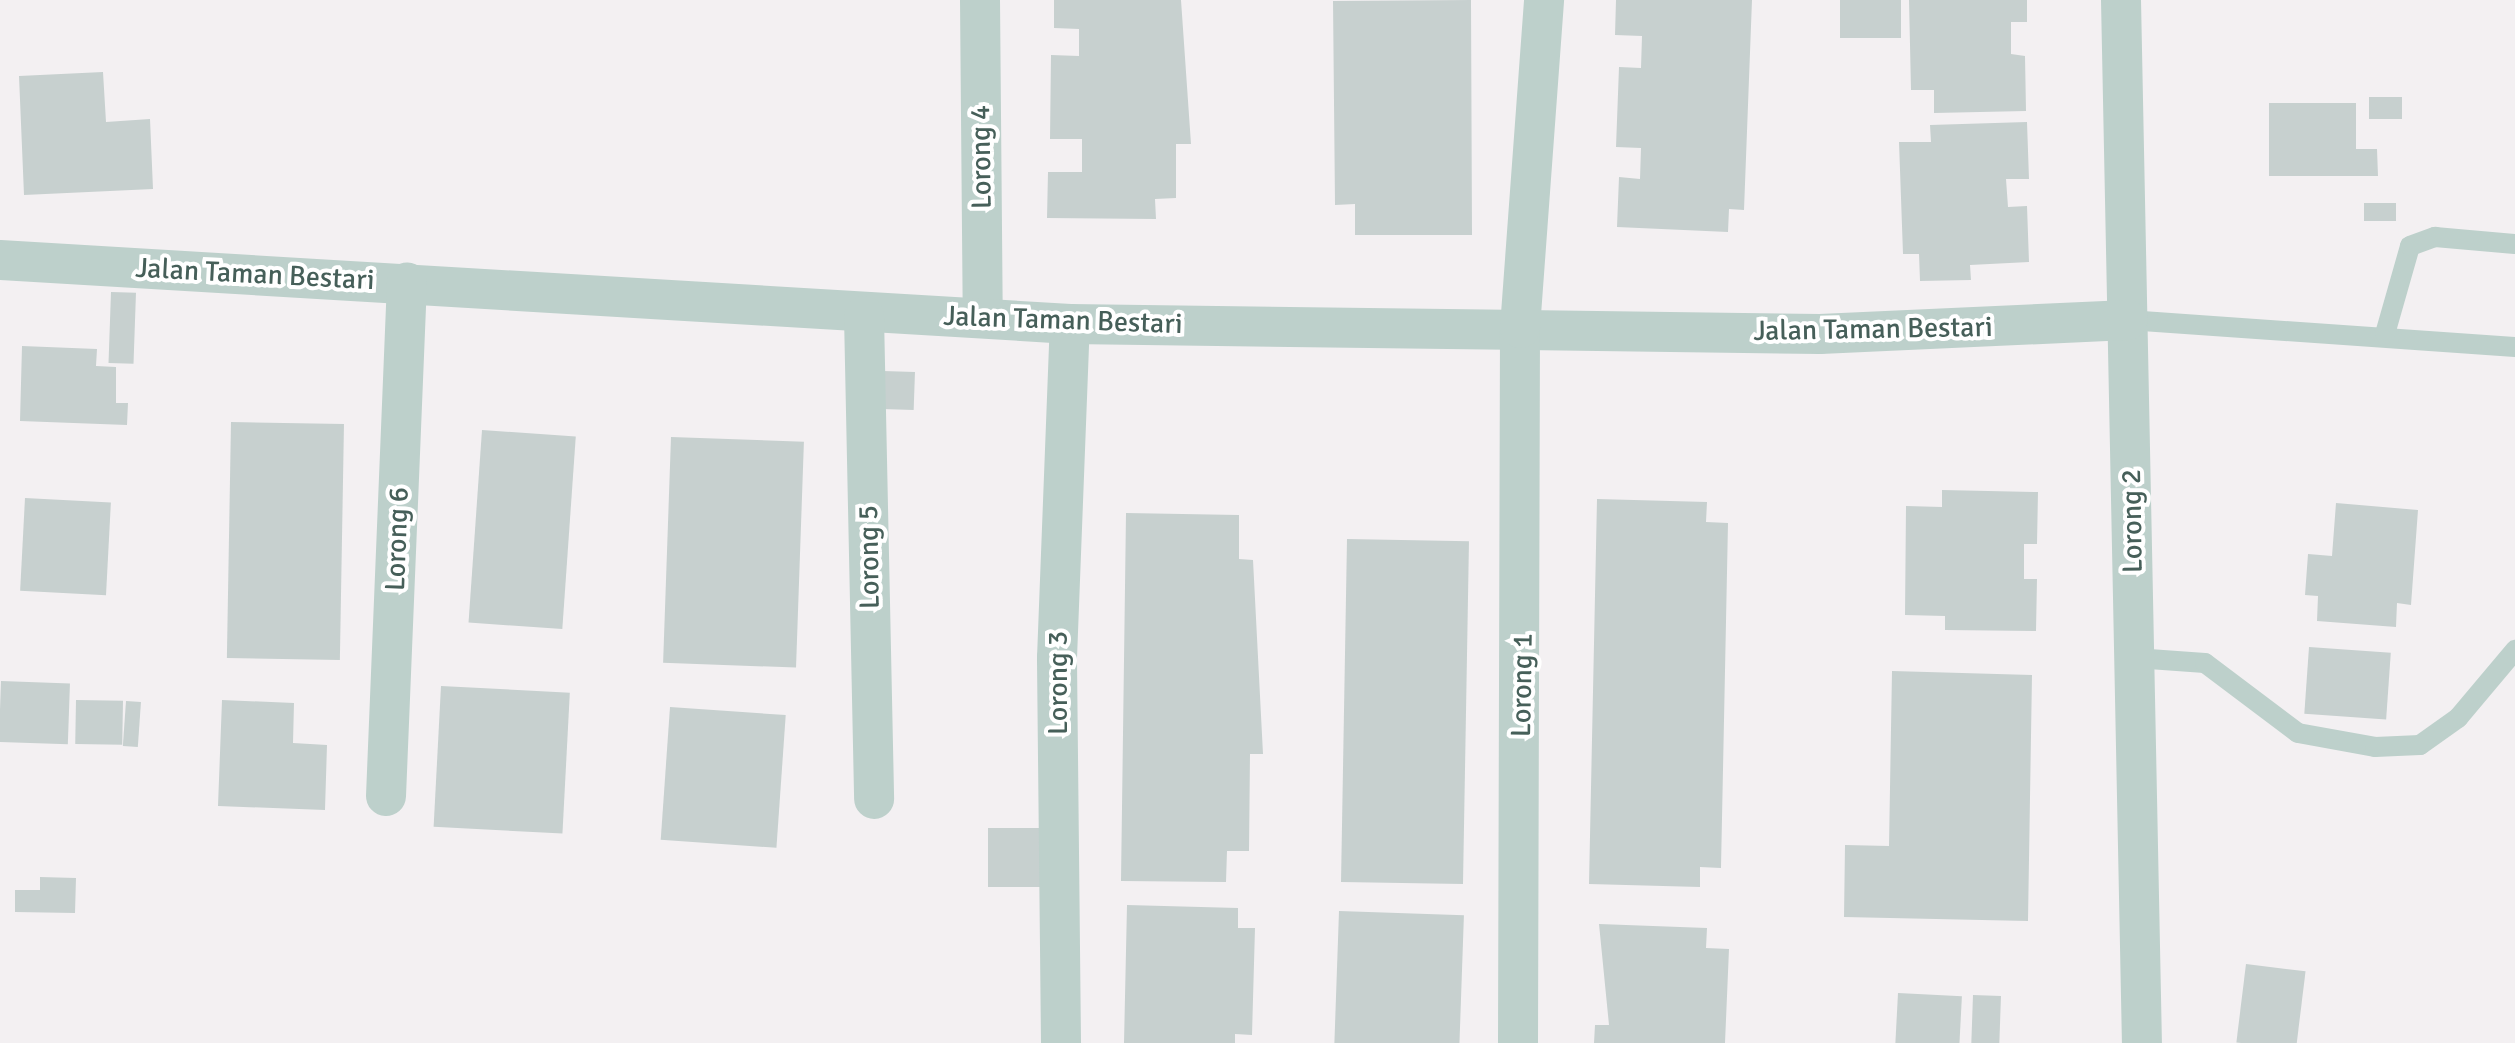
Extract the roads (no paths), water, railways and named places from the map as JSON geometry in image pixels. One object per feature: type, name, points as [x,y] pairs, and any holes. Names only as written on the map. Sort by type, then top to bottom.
[{"type":"street","name":"Lorong 4","points":[[980,0],[983,315]]},
{"type":"street","points":[[1520,328],[1544,0]]},
{"type":"street","name":"Lorong 2","points":[[2121,0],[2142,1043]]},
{"type":"street","name":"Jalan Taman Bestari","points":[[0,260],[407,282],[864,316],[983,315],[1070,324],[1820,334],[2128,320]]},
{"type":"street","name":"Lorong 6","points":[[386,796],[407,282]]},
{"type":"street","name":"Lorong 5","points":[[864,316],[874,798]]},
{"type":"street","name":"Lorong 3","points":[[1061,1043],[1057,658],[1070,324]]},
{"type":"street","name":"Lorong 1","points":[[1518,1043],[1520,328]]},
{"type":"lane","points":[[2385,334],[2410,246],[2435,237],[2515,244]]},
{"type":"lane","points":[[2128,320],[2385,334],[2515,347]]},
{"type":"lane","points":[[2135,658],[2205,663],[2298,733],[2375,748],[2420,744],[2458,718],[2515,650]]}]
